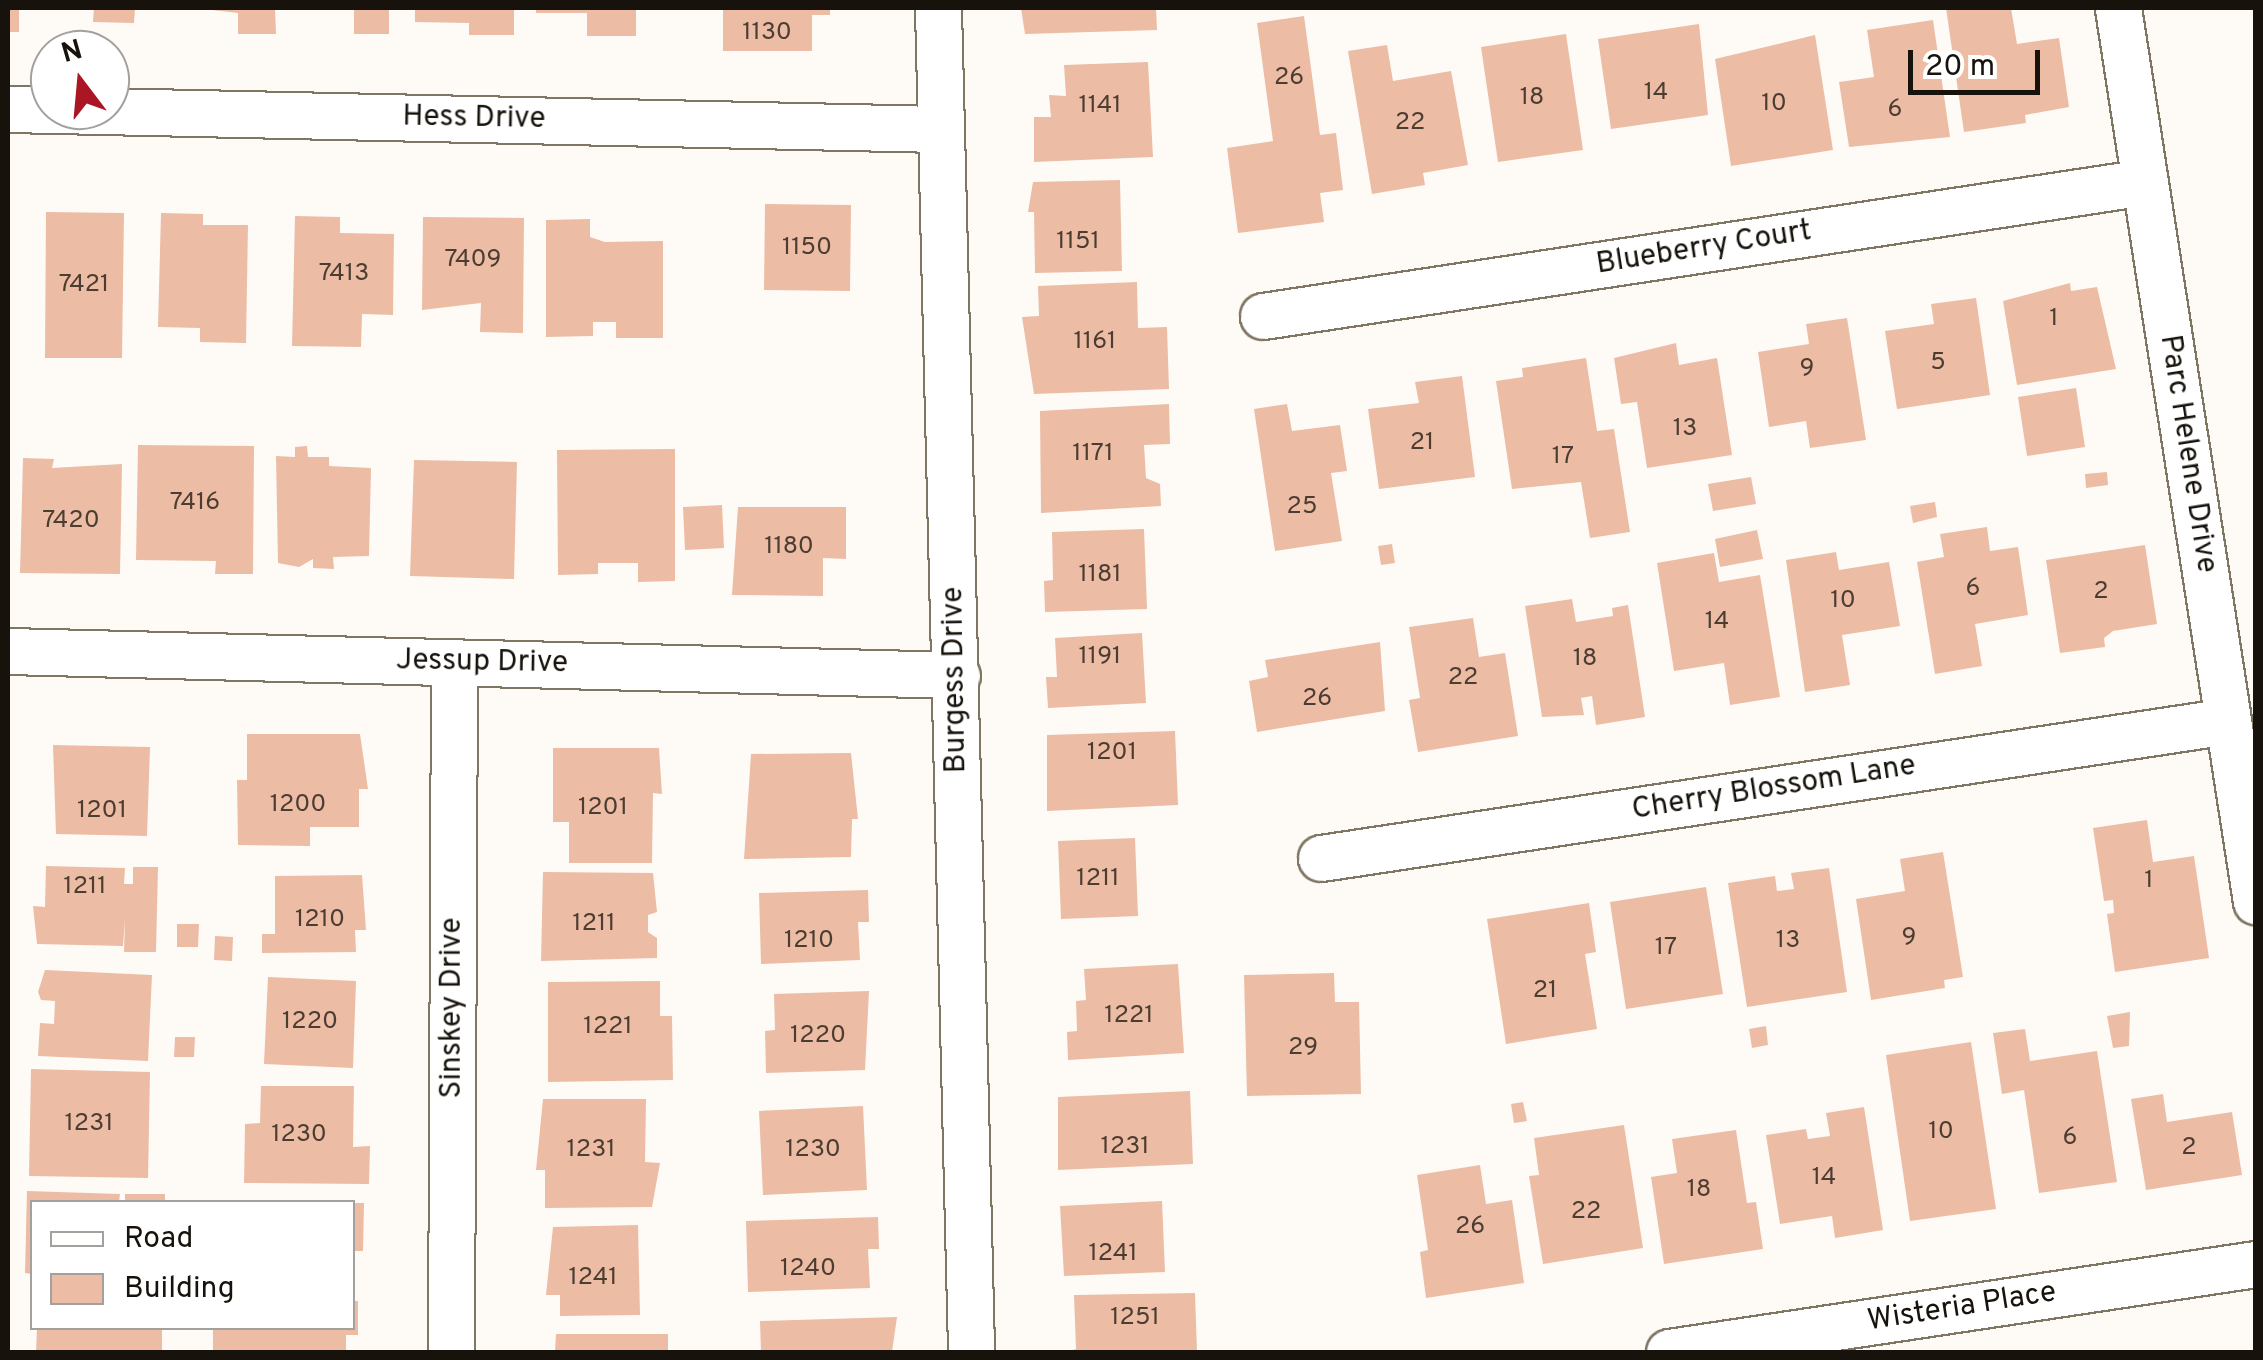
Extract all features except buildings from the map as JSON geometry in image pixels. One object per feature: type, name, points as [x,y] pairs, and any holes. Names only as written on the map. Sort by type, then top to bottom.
[{"type":"street","name":"Burgess Drive","points":[[938,8],[971,1352]]},
{"type":"street","name":"Parc Helene Drive","points":[[2118,8],[2256,901]]},
{"type":"street","name":"Hess Drive","points":[[8,109],[940,129]]},
{"type":"street","name":"Blueberry Court","points":[[1263,316],[2145,182]]},
{"type":"street","name":"Jessup Drive","points":[[8,651],[956,675]]},
{"type":"street","name":"Sinskey Drive","points":[[451,1352],[454,662]]},
{"type":"street","name":"Cherry Blossom Lane","points":[[1321,858],[2228,720]]},
{"type":"street","name":"Wisteria Place","points":[[1669,1352],[2256,1264]]}]
